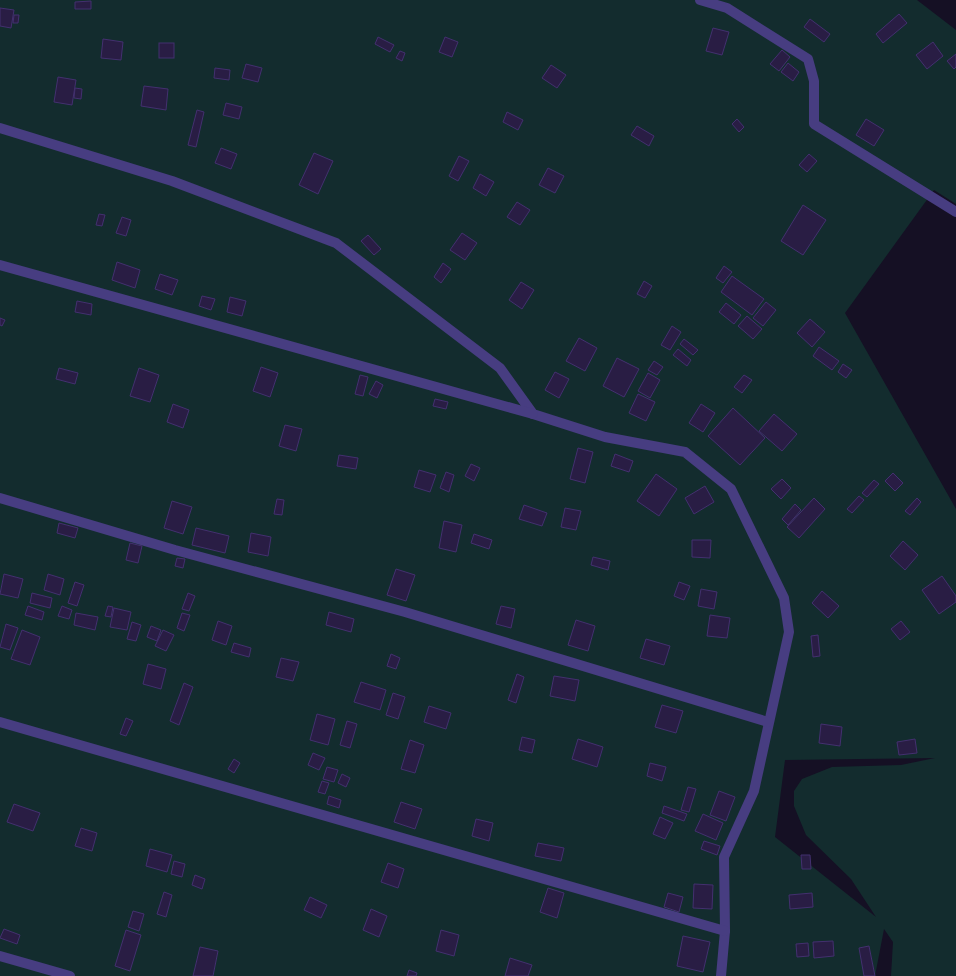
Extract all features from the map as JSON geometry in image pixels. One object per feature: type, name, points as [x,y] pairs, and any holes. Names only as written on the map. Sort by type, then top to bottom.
[{"type":"street","points":[[700,0],[726,8],[808,59],[814,81],[814,124],[956,212]]},
{"type":"street","points":[[0,128],[172,181],[336,243],[500,368],[532,414]]},
{"type":"street","points":[[0,265],[532,414],[605,436],[685,452],[731,490],[784,598],[789,632],[754,791],[724,857],[725,931],[721,976]]},
{"type":"street","points":[[0,498],[175,550],[405,612],[768,722]]},
{"type":"street","points":[[0,722],[725,931]]},
{"type":"street","points":[[0,956],[70,976]]},
{"type":"green space","points":[[0,0],[917,0],[956,30],[956,204],[934,190],[845,313],[956,509],[956,976],[891,976],[893,942],[884,929],[875,976],[0,976]],"holes":[[[935,758],[901,765],[832,767],[802,779],[794,791],[794,806],[806,835],[851,879],[876,917],[775,837],[785,760]]]},
{"type":"building","points":[[91,1],[91,9],[75,9],[75,2]]},
{"type":"building","points":[[0,8],[14,10],[11,28],[0,26]]},
{"type":"building","points":[[899,14],[907,23],[883,43],[876,34]]},
{"type":"building","points":[[14,15],[19,15],[18,23],[13,23]]},
{"type":"building","points":[[810,19],[830,34],[824,42],[804,27]]},
{"type":"building","points":[[713,28],[729,32],[722,55],[706,51]]},
{"type":"building","points":[[378,37],[394,45],[390,52],[375,44]]},
{"type":"building","points":[[445,37],[458,42],[452,57],[439,52]]},
{"type":"building","points":[[103,39],[123,42],[121,60],[101,58]]},
{"type":"building","points":[[933,42],[943,56],[927,69],[916,55]]},
{"type":"building","points":[[159,43],[174,43],[174,58],[159,58]]},
{"type":"building","points":[[782,50],[790,57],[779,71],[770,64]]},
{"type":"building","points":[[400,51],[405,53],[402,61],[396,58]]},
{"type":"building","points":[[956,54],[956,67],[954,69],[947,61]]},
{"type":"building","points":[[788,63],[799,72],[793,81],[781,72]]},
{"type":"building","points":[[246,64],[262,68],[258,82],[242,78]]},
{"type":"building","points":[[551,65],[566,75],[557,88],[542,78]]},
{"type":"building","points":[[215,68],[230,70],[229,80],[214,78]]},
{"type":"building","points":[[58,77],[76,80],[72,105],[54,102]]},
{"type":"building","points":[[144,86],[168,89],[166,110],[141,106]]},
{"type":"building","points":[[75,88],[82,89],[81,99],[74,98]]},
{"type":"building","points":[[226,103],[242,107],[239,119],[223,115]]},
{"type":"building","points":[[197,110],[204,112],[196,147],[188,145]]},
{"type":"building","points":[[507,112],[523,120],[518,130],[503,122]]},
{"type":"building","points":[[737,119],[744,127],[739,132],[732,124]]},
{"type":"building","points":[[866,119],[884,130],[874,146],[856,135]]},
{"type":"building","points":[[637,126],[654,136],[649,146],[631,135]]},
{"type":"building","points":[[221,148],[237,154],[231,169],[215,163]]},
{"type":"building","points":[[314,153],[333,161],[318,194],[299,185]]},
{"type":"building","points":[[809,154],[817,161],[807,172],[799,165]]},
{"type":"building","points":[[459,156],[469,161],[458,181],[449,176]]},
{"type":"building","points":[[548,168],[564,176],[555,193],[539,185]]},
{"type":"building","points":[[480,174],[494,182],[486,196],[473,188]]},
{"type":"building","points":[[517,202],[530,210],[520,225],[507,217]]},
{"type":"building","points":[[803,205],[826,220],[803,255],[781,241]]},
{"type":"building","points":[[99,214],[105,215],[102,226],[96,225]]},
{"type":"building","points":[[122,217],[131,220],[126,236],[116,233]]},
{"type":"building","points":[[462,233],[477,243],[465,260],[450,250]]},
{"type":"building","points":[[368,235],[381,249],[374,255],[361,241]]},
{"type":"building","points":[[117,262],[140,270],[135,288],[112,280]]},
{"type":"building","points":[[443,263],[451,269],[441,283],[434,277]]},
{"type":"building","points":[[724,266],[732,272],[723,283],[716,278]]},
{"type":"building","points":[[160,274],[178,280],[172,295],[155,289]]},
{"type":"building","points":[[732,276],[764,299],[752,315],[721,292]]},
{"type":"building","points":[[644,281],[652,286],[645,298],[637,294]]},
{"type":"building","points":[[521,282],[534,290],[522,309],[509,300]]},
{"type":"building","points":[[202,296],[215,299],[211,310],[199,306]]},
{"type":"building","points":[[230,297],[246,301],[242,316],[227,312]]},
{"type":"building","points":[[77,301],[92,304],[91,315],[75,312]]},
{"type":"building","points":[[766,302],[776,310],[763,326],[753,318]]},
{"type":"building","points":[[726,303],[741,315],[734,324],[719,312]]},
{"type":"building","points":[[747,316],[762,329],[753,339],[738,326]]},
{"type":"building","points":[[0,318],[5,320],[2,326],[0,325]]},
{"type":"building","points":[[810,319],[825,332],[812,347],[797,333]]},
{"type":"building","points":[[672,326],[681,332],[670,350],[661,345]]},
{"type":"building","points":[[579,338],[597,348],[585,371],[566,361]]},
{"type":"building","points":[[684,339],[698,350],[693,355],[680,344]]},
{"type":"building","points":[[819,347],[839,361],[832,370],[813,356]]},
{"type":"building","points":[[678,349],[691,360],[687,366],[673,355]]},
{"type":"building","points":[[617,358],[639,369],[624,397],[603,386]]},
{"type":"building","points":[[654,361],[663,367],[657,375],[648,370]]},
{"type":"building","points":[[843,364],[852,370],[846,378],[838,372]]},
{"type":"building","points":[[261,367],[278,373],[270,397],[253,391]]},
{"type":"building","points":[[59,368],[78,373],[75,384],[56,379]]},
{"type":"building","points":[[139,368],[159,375],[150,402],[130,396]]},
{"type":"building","points":[[555,372],[569,379],[559,398],[545,390]]},
{"type":"building","points":[[648,373],[660,380],[650,398],[638,391]]},
{"type":"building","points":[[360,375],[368,377],[363,396],[355,394]]},
{"type":"building","points":[[744,375],[752,380],[742,393],[734,387]]},
{"type":"building","points":[[376,381],[383,385],[377,398],[369,394]]},
{"type":"building","points":[[638,394],[655,402],[646,421],[629,413]]},
{"type":"building","points":[[435,399],[448,402],[446,409],[433,406]]},
{"type":"building","points":[[173,404],[189,410],[183,428],[167,422]]},
{"type":"building","points":[[701,404],[715,413],[703,432],[689,423]]},
{"type":"building","points":[[733,408],[765,438],[740,465],[708,436]]},
{"type":"building","points":[[774,414],[797,434],[782,451],[759,431]]},
{"type":"building","points":[[285,425],[302,429],[296,451],[279,446]]},
{"type":"building","points":[[578,448],[593,452],[585,483],[570,479]]},
{"type":"building","points":[[615,454],[633,461],[629,472],[611,466]]},
{"type":"building","points":[[339,455],[358,458],[356,469],[337,466]]},
{"type":"building","points":[[471,464],[480,468],[474,481],[465,476]]},
{"type":"building","points":[[419,470],[436,475],[430,492],[414,487]]},
{"type":"building","points":[[446,472],[454,475],[449,492],[440,488]]},
{"type":"building","points":[[893,473],[903,483],[895,491],[885,481]]},
{"type":"building","points":[[656,474],[677,489],[659,516],[637,501]]},
{"type":"building","points":[[782,479],[791,488],[781,499],[771,489]]},
{"type":"building","points":[[874,480],[879,484],[867,497],[862,493]]},
{"type":"building","points":[[705,486],[714,502],[694,514],[685,498]]},
{"type":"building","points":[[859,496],[864,500],[852,513],[847,509]]},
{"type":"building","points":[[814,498],[825,509],[799,538],[787,527]]},
{"type":"building","points":[[917,498],[921,502],[910,515],[905,511]]},
{"type":"building","points":[[277,499],[284,500],[282,515],[274,514]]},
{"type":"building","points":[[172,501],[192,507],[183,534],[164,528]]},
{"type":"building","points":[[795,504],[801,510],[788,525],[782,519]]},
{"type":"building","points":[[524,505],[547,513],[542,526],[519,519]]},
{"type":"building","points":[[565,508],[581,511],[576,530],[561,527]]},
{"type":"building","points":[[444,521],[462,525],[456,552],[439,548]]},
{"type":"building","points":[[59,523],[78,528],[75,538],[57,533]]},
{"type":"building","points":[[196,528],[229,536],[225,553],[192,545]]},
{"type":"building","points":[[251,533],[271,537],[268,556],[248,552]]},
{"type":"building","points":[[474,534],[492,540],[489,549],[471,543]]},
{"type":"building","points":[[692,540],[711,540],[710,558],[692,557]]},
{"type":"building","points":[[903,541],[918,555],[905,570],[890,556]]},
{"type":"building","points":[[130,543],[142,546],[138,563],[126,560]]},
{"type":"building","points":[[593,557],[610,561],[608,570],[591,565]]},
{"type":"building","points":[[177,558],[185,559],[183,568],[175,566]]},
{"type":"building","points":[[396,569],[415,575],[406,601],[387,595]]},
{"type":"building","points":[[4,574],[23,579],[18,598],[0,594]]},
{"type":"building","points":[[48,574],[64,579],[60,595],[44,590]]},
{"type":"building","points":[[942,576],[956,596],[956,602],[939,614],[922,590]]},
{"type":"building","points":[[75,582],[84,585],[77,606],[68,603]]},
{"type":"building","points":[[679,582],[690,586],[684,600],[674,596]]},
{"type":"building","points":[[701,589],[717,592],[714,609],[698,606]]},
{"type":"building","points":[[822,591],[839,606],[828,618],[812,603]]},
{"type":"building","points":[[32,593],[52,598],[50,608],[30,603]]},
{"type":"building","points":[[188,593],[195,596],[189,611],[182,609]]},
{"type":"building","points":[[28,606],[44,612],[42,620],[25,615]]},
{"type":"building","points":[[62,606],[72,610],[69,619],[58,616]]},
{"type":"building","points":[[108,606],[113,607],[111,617],[105,616]]},
{"type":"building","points":[[501,606],[515,609],[511,628],[496,624]]},
{"type":"building","points":[[114,608],[131,612],[127,630],[110,627]]},
{"type":"building","points":[[329,612],[354,619],[351,632],[326,625]]},
{"type":"building","points":[[76,613],[98,617],[95,630],[74,625]]},
{"type":"building","points":[[182,613],[190,615],[184,631],[177,628]]},
{"type":"building","points":[[710,615],[730,618],[727,638],[707,636]]},
{"type":"building","points":[[576,620],[595,626],[588,651],[568,645]]},
{"type":"building","points":[[218,621],[232,626],[226,645],[212,640]]},
{"type":"building","points":[[901,621],[910,632],[900,640],[891,629]]},
{"type":"building","points":[[132,622],[141,625],[136,641],[127,639]]},
{"type":"building","points":[[6,624],[18,628],[10,650],[0,647]]},
{"type":"building","points":[[151,626],[161,630],[157,641],[147,637]]},
{"type":"building","points":[[22,630],[40,637],[30,665],[11,659]]},
{"type":"building","points":[[163,630],[174,635],[166,651],[155,646]]},
{"type":"building","points":[[818,635],[820,656],[813,657],[811,636]]},
{"type":"building","points":[[646,639],[670,646],[664,665],[640,658]]},
{"type":"building","points":[[234,643],[251,648],[249,657],[231,652]]},
{"type":"building","points":[[391,654],[400,658],[396,669],[387,666]]},
{"type":"building","points":[[281,658],[299,662],[293,681],[276,677]]},
{"type":"building","points":[[148,664],[166,669],[161,689],[143,684]]},
{"type":"building","points":[[517,674],[524,677],[516,703],[508,700]]},
{"type":"building","points":[[554,676],[579,680],[575,701],[550,696]]},
{"type":"building","points":[[361,682],[386,690],[380,710],[354,702]]},
{"type":"building","points":[[184,683],[193,687],[179,725],[170,721]]},
{"type":"building","points":[[393,693],[405,697],[398,719],[386,715]]},
{"type":"building","points":[[662,705],[683,711],[676,733],[655,727]]},
{"type":"building","points":[[429,706],[451,713],[446,729],[424,722]]},
{"type":"building","points":[[317,714],[335,719],[328,745],[310,740]]},
{"type":"building","points":[[126,718],[133,721],[126,736],[120,734]]},
{"type":"building","points":[[347,721],[357,724],[350,748],[340,745]]},
{"type":"building","points":[[821,724],[842,727],[840,746],[819,743]]},
{"type":"building","points":[[522,737],[535,740],[532,753],[519,750]]},
{"type":"building","points":[[578,739],[603,747],[597,767],[572,759]]},
{"type":"building","points":[[915,739],[917,753],[899,755],[897,742]]},
{"type":"building","points":[[410,740],[424,745],[415,773],[401,769]]},
{"type":"building","points":[[313,753],[325,758],[319,770],[308,765]]},
{"type":"building","points":[[234,759],[240,763],[234,773],[228,769]]},
{"type":"building","points":[[650,763],[666,767],[662,781],[647,776]]},
{"type":"building","points":[[327,767],[338,770],[334,782],[323,779]]},
{"type":"building","points":[[342,774],[350,778],[346,787],[338,783]]},
{"type":"building","points":[[322,781],[329,783],[325,794],[318,792]]},
{"type":"building","points":[[688,787],[696,789],[689,812],[681,810]]},
{"type":"building","points":[[719,791],[735,797],[726,821],[710,815]]},
{"type":"building","points":[[329,796],[341,800],[339,808],[327,804]]},
{"type":"building","points":[[401,802],[422,809],[415,829],[394,822]]},
{"type":"building","points":[[14,804],[40,813],[33,831],[7,822]]},
{"type":"building","points":[[664,806],[687,814],[684,821],[662,813]]},
{"type":"building","points":[[703,814],[723,823],[716,840],[695,831]]},
{"type":"building","points":[[660,817],[673,823],[665,839],[653,834]]},
{"type":"building","points":[[476,819],[493,823],[489,841],[472,836]]},
{"type":"building","points":[[81,828],[97,833],[92,851],[75,846]]},
{"type":"building","points":[[704,841],[720,846],[717,855],[701,849]]},
{"type":"building","points":[[538,843],[564,848],[561,861],[535,856]]},
{"type":"building","points":[[150,849],[172,855],[167,872],[146,866]]},
{"type":"building","points":[[801,855],[810,855],[811,869],[802,869]]},
{"type":"building","points":[[174,861],[185,864],[182,877],[171,874]]},
{"type":"building","points":[[388,863],[404,869],[398,888],[381,882]]},
{"type":"building","points":[[195,875],[205,879],[202,889],[192,885]]},
{"type":"building","points":[[694,884],[713,885],[712,909],[693,908]]},
{"type":"building","points":[[548,888],[564,893],[557,918],[540,912]]},
{"type":"building","points":[[164,892],[172,895],[166,917],[157,914]]},
{"type":"building","points":[[668,893],[683,897],[679,912],[664,907]]},
{"type":"building","points":[[812,893],[813,907],[790,909],[789,895]]},
{"type":"building","points":[[310,897],[327,905],[321,918],[304,910]]},
{"type":"building","points":[[371,909],[387,916],[379,937],[363,930]]},
{"type":"building","points":[[133,911],[144,914],[139,931],[128,927]]},
{"type":"building","points":[[4,929],[20,935],[17,944],[0,938]]},
{"type":"building","points":[[126,930],[141,935],[130,971],[115,966]]},
{"type":"building","points":[[441,930],[459,935],[454,956],[436,951]]},
{"type":"building","points":[[683,936],[710,942],[703,972],[677,966]]},
{"type":"building","points":[[833,941],[834,956],[814,958],[813,942]]},
{"type":"building","points":[[808,943],[809,956],[797,957],[796,944]]},
{"type":"building","points":[[869,946],[875,976],[864,976],[859,948]]},
{"type":"building","points":[[200,947],[218,951],[213,976],[193,976]]},
{"type":"building","points":[[510,958],[532,965],[528,976],[505,976]]},
{"type":"building","points":[[409,970],[417,973],[416,976],[407,976]]}]
